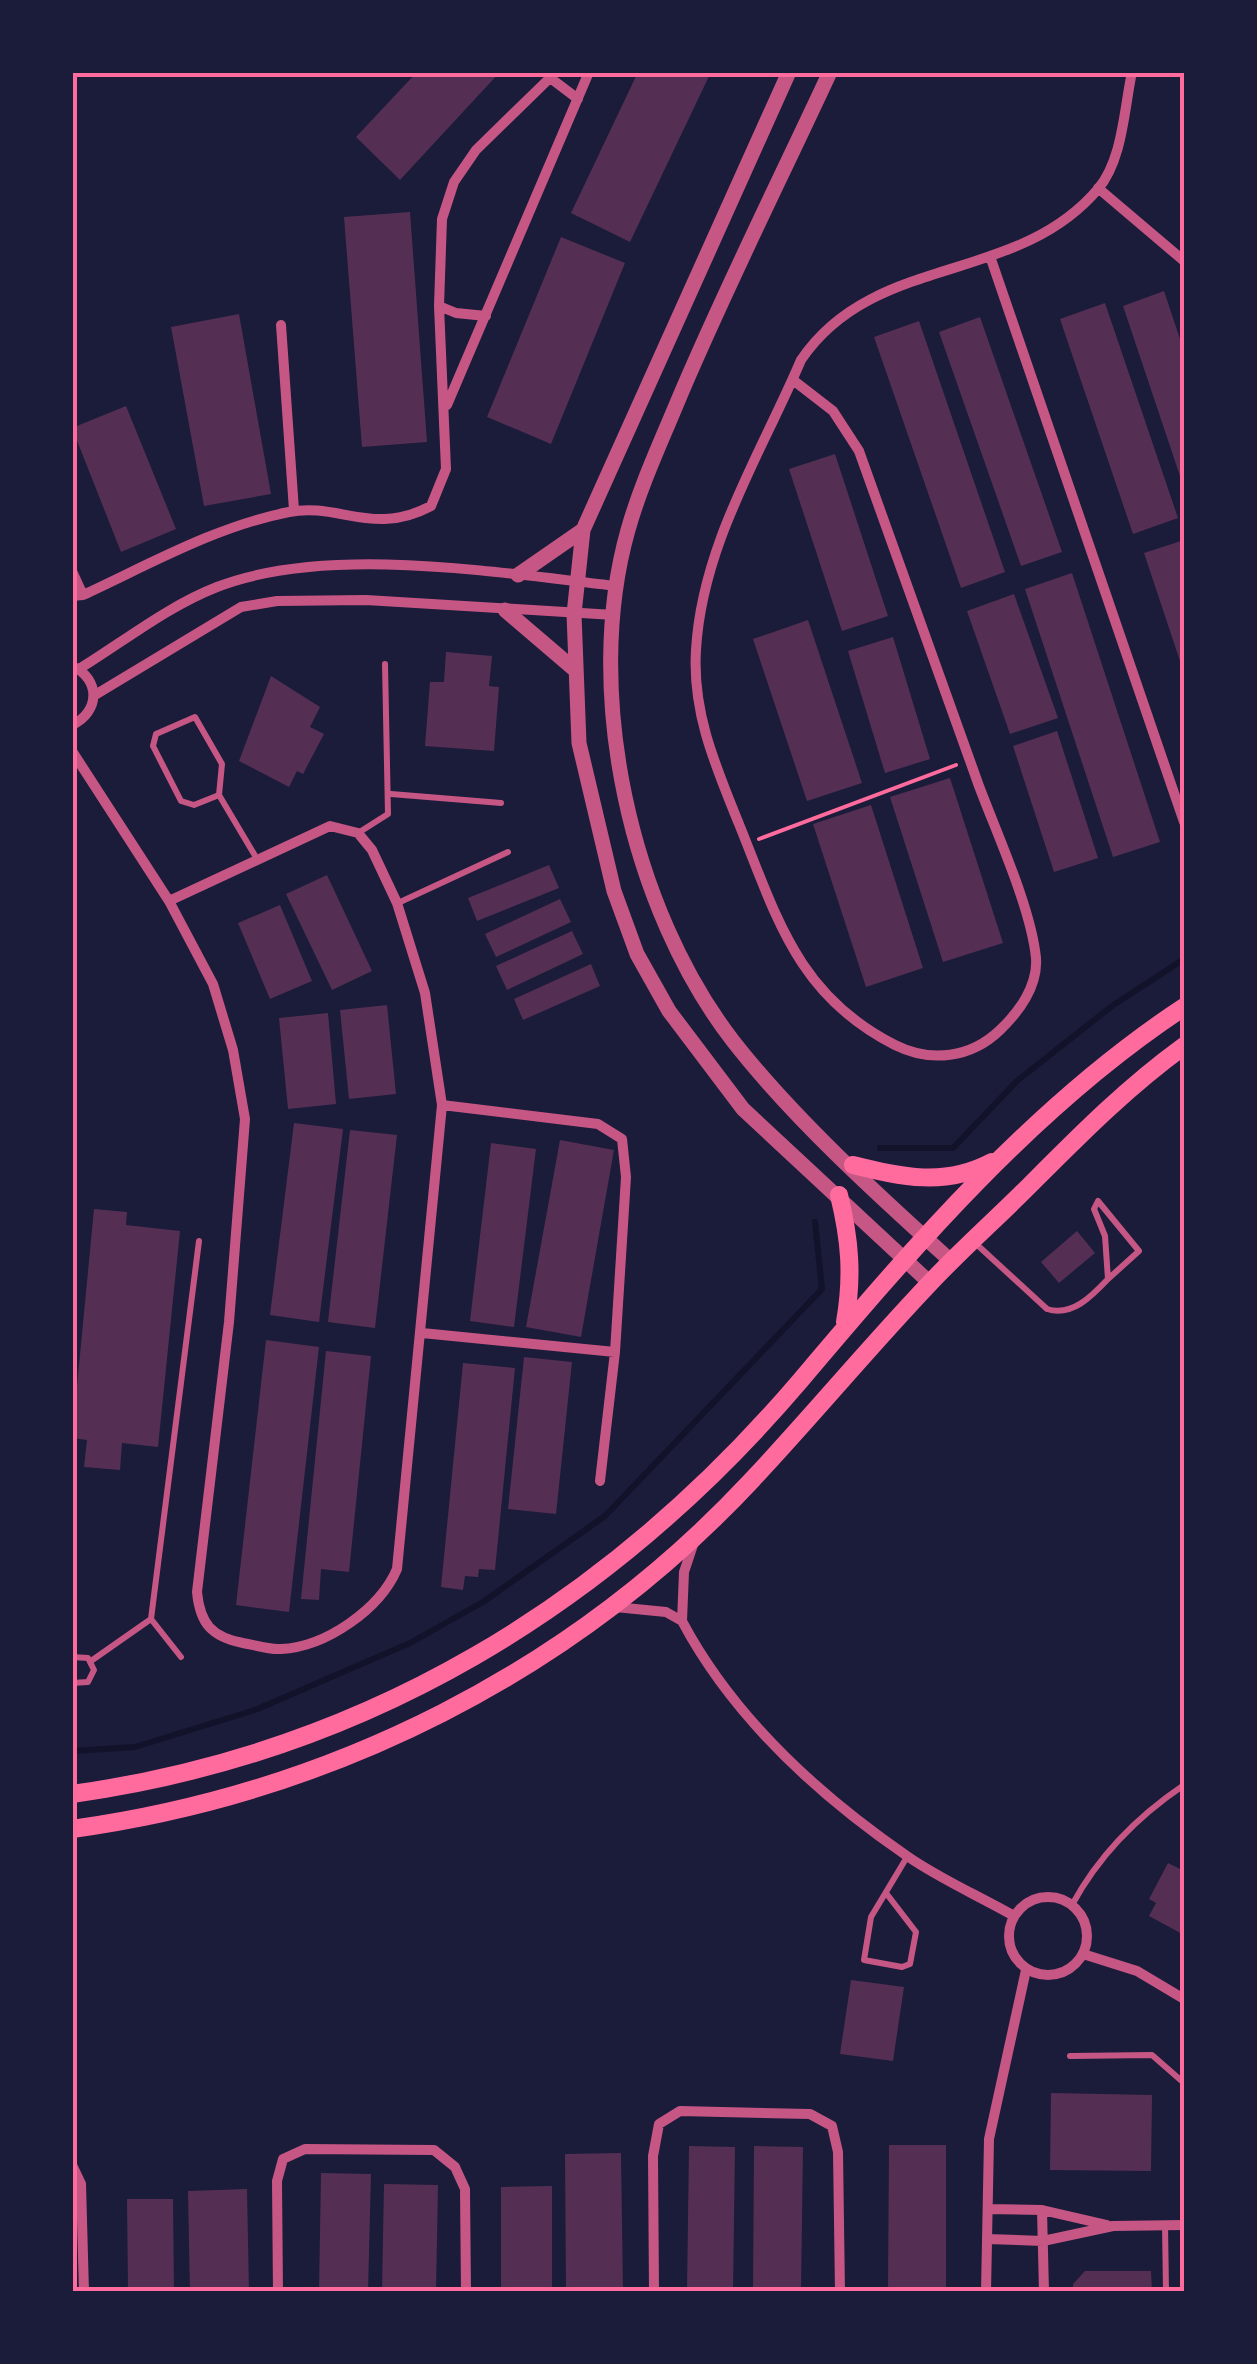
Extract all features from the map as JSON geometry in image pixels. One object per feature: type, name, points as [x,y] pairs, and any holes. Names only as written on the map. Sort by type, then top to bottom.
[{"type":"main road","points":[[72,1794],[248,1758],[396,1700],[458,1668],[562,1604],[656,1524],[799,1382],[846,1323],[1004,1156],[1097,1072],[1184,1007]]},
{"type":"main road","points":[[72,1829],[136,1820],[255,1792],[382,1744],[470,1701],[615,1607],[696,1536],[930,1282],[1126,1089],[1184,1046]]},
{"type":"main road","points":[[853,1165],[942,1179],[968,1175],[1004,1156]]},
{"type":"main road","points":[[839,1195],[852,1252],[853,1280],[846,1323]]},
{"type":"street","points":[[445,410],[589,72]]},
{"type":"street","points":[[789,72],[583,530],[574,614],[579,743],[596,826],[637,954],[701,1059],[743,1109],[930,1282]]},
{"type":"street","points":[[830,72],[693,365],[628,531],[617,586],[610,697],[620,766],[644,868],[671,936],[732,1039],[788,1106],[952,1262]]},
{"type":"street","points":[[792,380],[833,411],[859,451],[1010,870],[1036,959],[1034,980],[1020,1007],[982,1044],[945,1057],[916,1054],[869,1032],[827,997],[790,948],[771,913],[703,729],[697,701],[696,647],[710,574],[733,508],[792,380],[816,338],[850,307],[890,288],[990,259],[1050,228],[1098,188],[1116,153],[1132,72]]},
{"type":"street","points":[[72,571],[78,596],[206,539],[294,510],[392,519],[432,506],[446,469],[439,306],[442,219],[454,182],[476,150],[553,75],[578,100]]},
{"type":"street","points":[[1098,188],[1184,261]]},
{"type":"street","points":[[990,259],[1184,822]]},
{"type":"street","points":[[439,306],[456,313],[486,316]]},
{"type":"street","points":[[280,325],[294,510]]},
{"type":"street","points":[[518,575],[583,530]]},
{"type":"street","points":[[72,725],[90,712],[94,695],[90,680],[76,668],[184,603],[256,574],[375,566],[617,586]]},
{"type":"street","points":[[94,695],[241,608],[277,602],[366,600],[614,616]]},
{"type":"street","points":[[505,610],[574,669]]},
{"type":"street","points":[[72,751],[169,901],[213,984],[233,1050],[245,1119],[229,1322],[197,1592],[199,1614],[219,1638],[278,1650],[321,1638],[387,1592],[397,1569],[442,1105],[425,993],[396,903],[372,850],[358,833],[330,826],[169,901]]},
{"type":"street","points":[[442,1105],[598,1124],[622,1139],[626,1178],[615,1352],[600,1481]]},
{"type":"street","points":[[422,1333],[615,1352]]},
{"type":"street","points":[[682,1621],[684,1572],[696,1536]]},
{"type":"street","points":[[615,1607],[666,1612],[682,1621],[743,1714],[797,1768],[908,1856],[1014,1916]]},
{"type":"street","points":[[986,2292],[989,2140],[1026,1970],[1009,1942],[1014,1916],[1034,1898],[1048,1896],[1072,1904],[1086,1927],[1084,1954],[1056,1975],[1026,1970]]},
{"type":"street","points":[[1084,1954],[1138,1971],[1184,1999]]},
{"type":"street","points":[[654,2292],[653,2156],[659,2124],[680,2111],[810,2114],[832,2126],[838,2152],[840,2292]]},
{"type":"street","points":[[278,2292],[277,2181],[283,2160],[305,2149],[434,2150],[455,2167],[465,2189],[466,2292]]},
{"type":"street","points":[[72,2165],[81,2184],[84,2292]]},
{"type":"street","points":[[988,2209],[1042,2210],[1113,2226]]},
{"type":"street","points":[[1042,2210],[1044,2292]]},
{"type":"street","points":[[987,2239],[1043,2241],[1113,2226],[1184,2224]]},
{"type":"lane","points":[[358,833],[388,814],[385,664]]},
{"type":"lane","points":[[219,795],[194,804],[180,802],[153,746],[156,734],[195,717],[222,764],[219,795],[256,858]]},
{"type":"lane","points":[[390,794],[501,803]]},
{"type":"lane","points":[[396,903],[508,852]]},
{"type":"lane","points":[[973,1241],[1048,1310],[1059,1313],[1072,1309],[1108,1279],[1139,1251],[1098,1201],[1094,1209],[1106,1236],[1108,1279]]},
{"type":"lane","points":[[180,1657],[152,1618],[199,1241]]},
{"type":"lane","points":[[91,1661],[152,1618]]},
{"type":"lane","points":[[72,1657],[84,1656],[91,1661]]},
{"type":"lane","points":[[73,1685],[92,1678],[91,1661]]},
{"type":"lane","points":[[1072,1904],[1092,1870],[1125,1833],[1184,1785]]},
{"type":"lane","points":[[886,1893],[916,1932],[910,1964],[902,1968],[864,1960],[872,1918],[886,1893],[908,1856]]},
{"type":"lane","points":[[1070,2056],[1152,2056],[1184,2081]]},
{"type":"lane","points":[[1165,2224],[1166,2292]]},
{"type":"path","points":[[746,843],[970,760]]},
{"type":"building","points":[[417,72],[500,72],[400,180],[356,137]]},
{"type":"building","points":[[638,72],[711,72],[630,242],[571,213]]},
{"type":"building","points":[[410,212],[427,442],[362,447],[344,217]]},
{"type":"building","points":[[561,237],[625,263],[551,444],[487,417]]},
{"type":"building","points":[[1164,291],[1184,351],[1184,488],[1123,306]]},
{"type":"building","points":[[1105,303],[1178,518],[1133,534],[1060,319]]},
{"type":"building","points":[[239,314],[271,494],[204,506],[171,327]]},
{"type":"building","points":[[980,317],[1062,552],[1021,566],[939,332]]},
{"type":"building","points":[[919,321],[1005,572],[961,588],[874,337]]},
{"type":"building","points":[[126,406],[176,529],[121,552],[72,428]]},
{"type":"building","points":[[835,454],[888,616],[842,631],[789,469]]},
{"type":"building","points":[[1184,540],[1184,673],[1144,553]]},
{"type":"building","points":[[1072,573],[1160,842],[1113,857],[1025,589]]},
{"type":"building","points":[[1014,594],[1058,718],[1010,734],[967,611]]},
{"type":"building","points":[[808,620],[862,783],[807,801],[753,639]]},
{"type":"building","points":[[893,637],[930,759],[885,773],[848,651]]},
{"type":"building","points":[[446,652],[492,656],[489,686],[499,687],[494,751],[425,746],[430,682],[444,682]]},
{"type":"building","points":[[271,676],[320,707],[310,727],[324,734],[303,774],[297,771],[289,787],[239,761]]},
{"type":"building","points":[[1057,731],[1098,858],[1054,872],[1013,746]]},
{"type":"building","points":[[950,778],[1003,943],[943,962],[890,797]]},
{"type":"building","points":[[871,805],[923,968],[866,987],[813,824]]},
{"type":"building","points":[[549,865],[559,888],[477,921],[468,898]]},
{"type":"building","points":[[327,875],[372,971],[332,990],[286,894]]},
{"type":"building","points":[[560,899],[571,922],[496,957],[485,934]]},
{"type":"building","points":[[280,905],[312,981],[270,999],[238,923]]},
{"type":"building","points":[[572,931],[583,954],[507,990],[496,966]]},
{"type":"building","points":[[591,964],[600,986],[523,1020],[514,999]]},
{"type":"building","points":[[387,1005],[396,1094],[349,1099],[340,1010]]},
{"type":"building","points":[[328,1013],[336,1104],[288,1109],[279,1018]]},
{"type":"building","points":[[294,1123],[343,1129],[319,1322],[270,1315]]},
{"type":"building","points":[[350,1130],[397,1135],[375,1328],[328,1322]]},
{"type":"building","points":[[560,1140],[614,1150],[581,1337],[526,1327]]},
{"type":"building","points":[[491,1143],[536,1149],[514,1327],[470,1321]]},
{"type":"building","points":[[94,1209],[127,1212],[126,1225],[180,1231],[158,1447],[122,1443],[120,1470],[84,1467],[87,1440],[72,1438]]},
{"type":"building","points":[[1077,1231],[1095,1253],[1059,1283],[1041,1262]]},
{"type":"building","points":[[266,1340],[319,1347],[289,1612],[236,1605]]},
{"type":"building","points":[[326,1351],[371,1356],[349,1572],[321,1569],[319,1600],[301,1599]]},
{"type":"building","points":[[524,1357],[572,1362],[556,1514],[508,1509]]},
{"type":"building","points":[[463,1363],[515,1368],[495,1570],[479,1569],[478,1577],[465,1576],[463,1590],[441,1587]]},
{"type":"building","points":[[1168,1863],[1184,1871],[1184,1935],[1149,1916],[1156,1903],[1149,1899]]},
{"type":"building","points":[[851,1980],[904,1987],[893,2061],[840,2054]]},
{"type":"building","points":[[1051,2093],[1152,2095],[1151,2171],[1050,2170]]},
{"type":"building","points":[[889,2145],[946,2145],[946,2292],[888,2292]]},
{"type":"building","points":[[689,2146],[735,2147],[733,2292],[687,2292]]},
{"type":"building","points":[[754,2146],[803,2147],[801,2292],[753,2292]]},
{"type":"building","points":[[621,2153],[623,2292],[566,2292],[565,2154]]},
{"type":"building","points":[[321,2173],[371,2174],[368,2292],[319,2292]]},
{"type":"building","points":[[384,2184],[438,2185],[436,2292],[382,2292]]},
{"type":"building","points":[[552,2186],[552,2292],[501,2292],[501,2187]]},
{"type":"building","points":[[247,2189],[249,2292],[190,2292],[188,2191]]},
{"type":"building","points":[[127,2199],[173,2199],[174,2292],[128,2292]]},
{"type":"building","points":[[1085,2271],[1151,2271],[1152,2292],[1073,2292],[1073,2284]]},
{"type":"waterway","points":[[880,1148],[953,1148],[1017,1081],[1112,1006],[1184,959]]},
{"type":"waterway","points":[[72,1751],[135,1747],[255,1710],[410,1643],[483,1602],[605,1516],[822,1289],[815,1222]]}]
